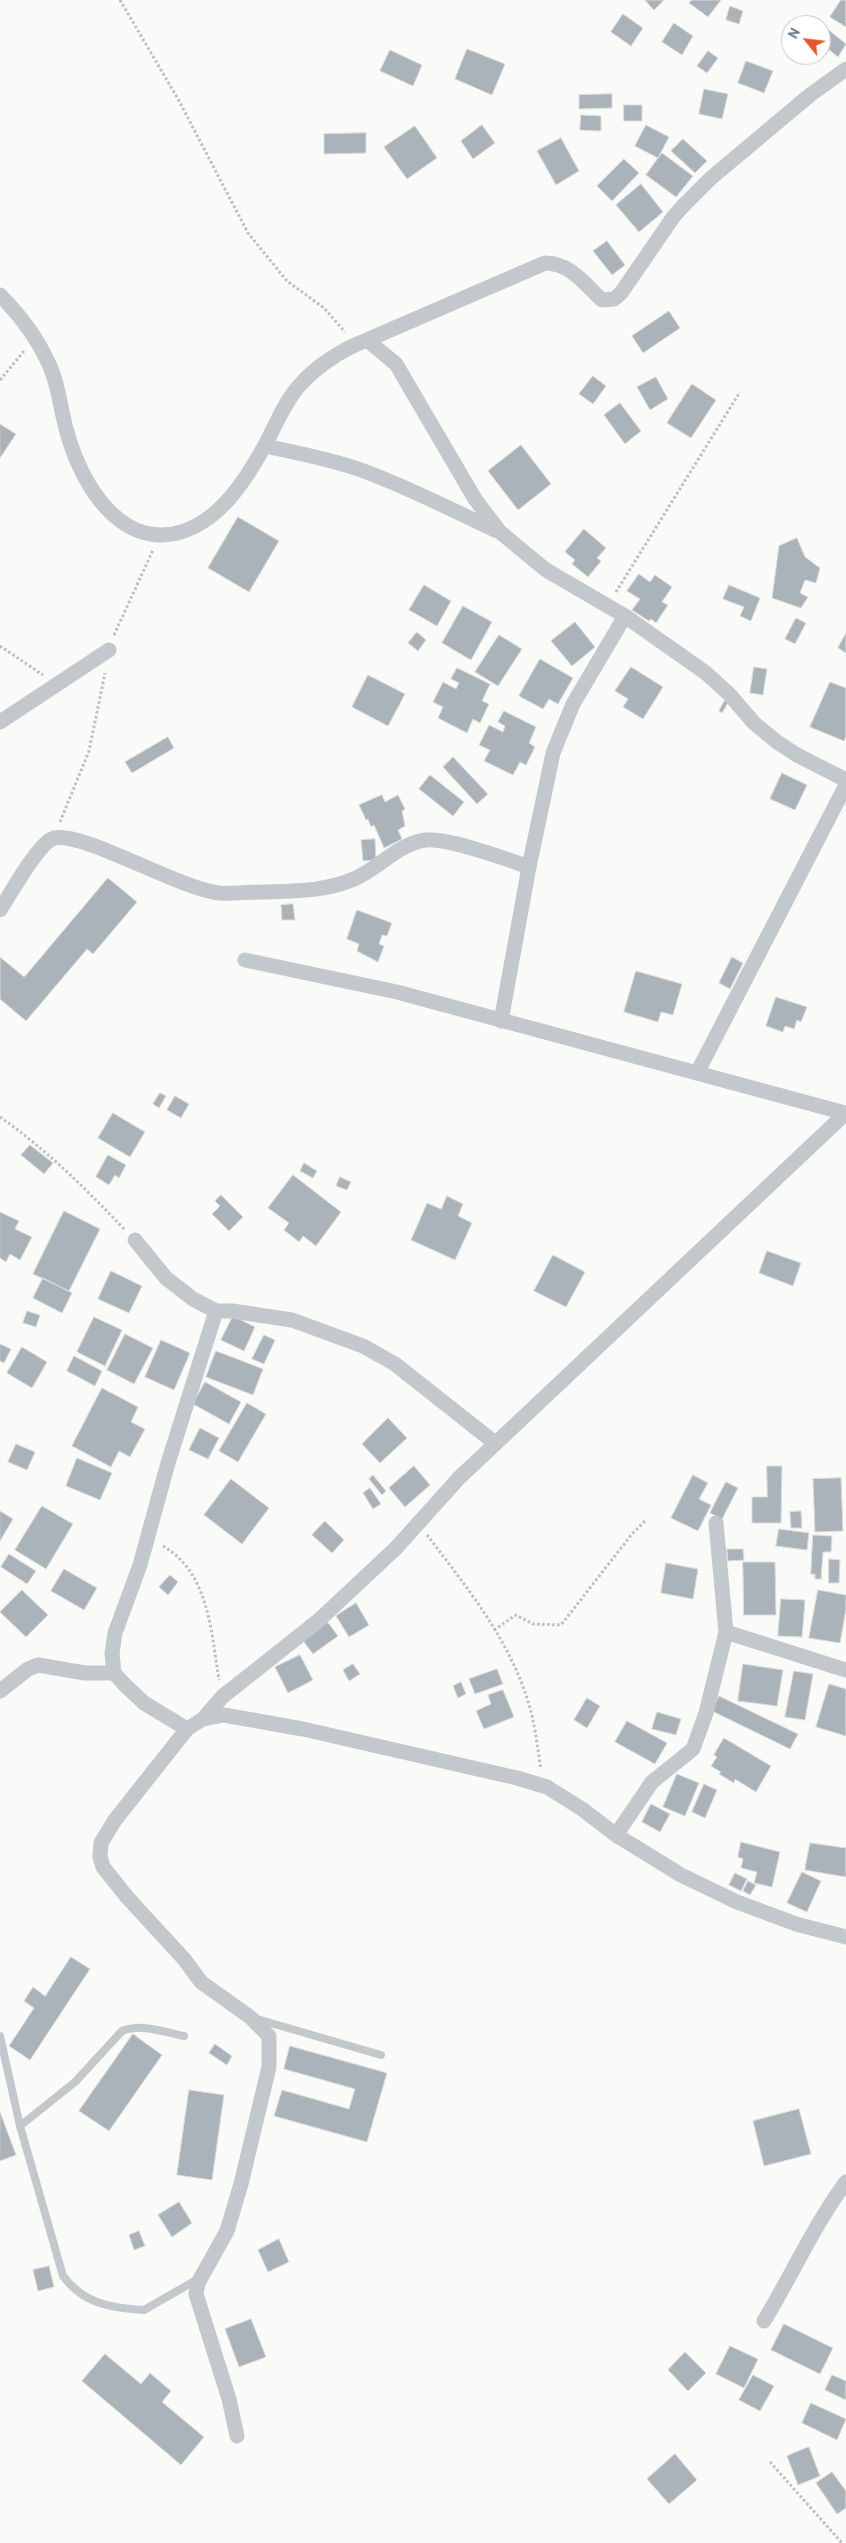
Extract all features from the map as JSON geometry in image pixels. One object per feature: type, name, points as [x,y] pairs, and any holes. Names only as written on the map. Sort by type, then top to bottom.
[{"type":"street","points":[[0,295],[15,310],[49,363],[67,433],[82,477],[95,496],[120,521],[133,530],[160,536],[171,536],[189,529],[208,518],[224,504],[239,486],[265,446],[285,406],[299,386],[319,368],[353,346],[545,263],[558,263],[568,267],[602,300],[614,299],[621,293],[674,216],[698,191],[810,95],[846,69]]},
{"type":"street","points":[[368,340],[396,364],[474,499],[500,532],[546,570],[608,605],[706,672],[729,694],[754,723],[777,742],[797,755],[846,780]]},
{"type":"street","points":[[265,446],[320,458],[360,470],[399,485],[500,532]]},
{"type":"street","points":[[501,1021],[529,867],[554,753],[572,704],[625,616]]},
{"type":"street","points":[[0,722],[109,650]]},
{"type":"street","points":[[697,1073],[846,785]]},
{"type":"street","points":[[0,910],[42,846],[54,838],[70,839],[89,844],[188,886],[219,893],[322,890],[354,879],[380,865],[407,845],[427,840],[486,853],[529,867]]},
{"type":"street","points":[[245,960],[397,992],[846,1113]]},
{"type":"street","points":[[237,2436],[229,2400],[196,2294],[202,2277],[227,2231],[270,2067],[269,2036],[250,2016],[200,1982],[184,1959],[127,1897],[103,1866],[100,1857],[101,1842],[115,1820],[187,1729],[203,1719],[222,1697],[318,1621],[396,1548],[459,1478],[495,1443],[846,1113]]},
{"type":"street","points":[[135,1240],[166,1278],[193,1299],[216,1311],[232,1311],[292,1320],[363,1346],[395,1364],[495,1443]]},
{"type":"street","points":[[187,1729],[144,1703],[114,1673],[112,1653],[115,1633],[147,1537],[168,1463],[216,1311]]},
{"type":"street","points":[[616,1835],[652,1782],[694,1746],[706,1714],[726,1632],[716,1523]]},
{"type":"street","points":[[726,1632],[846,1670]]},
{"type":"street","points":[[0,1691],[28,1669],[38,1665],[85,1673],[114,1673]]},
{"type":"street","points":[[203,1719],[224,1716],[303,1729],[517,1778],[544,1786],[582,1809],[616,1835],[666,1867],[737,1902],[796,1924],[846,1937]]},
{"type":"street","points":[[764,2321],[790,2278],[809,2241],[846,2182]]},
{"type":"lane","points":[[250,2016],[381,2055]]},
{"type":"lane","points":[[20,2126],[75,2082],[122,2031],[129,2028],[149,2028],[184,2036]]},
{"type":"lane","points":[[0,2036],[20,2126],[64,2276],[80,2296],[111,2306],[144,2310],[202,2277]]},
{"type":"path","points":[[120,0],[178,99],[248,233],[287,281],[324,308],[337,321],[353,346]]},
{"type":"path","points":[[0,380],[35,340]]},
{"type":"path","points":[[608,605],[740,392]]},
{"type":"path","points":[[54,838],[89,751],[109,650],[120,618],[160,536]]},
{"type":"path","points":[[0,646],[58,685]]},
{"type":"path","points":[[0,1117],[37,1144],[71,1174],[135,1240]]},
{"type":"path","points":[[494,1630],[516,1614],[533,1624],[561,1624],[591,1590],[632,1534],[645,1521]]},
{"type":"path","points":[[418,1523],[479,1603],[518,1675],[532,1715],[544,1786]]},
{"type":"path","points":[[147,1537],[178,1555],[196,1582],[210,1617],[222,1697]]},
{"type":"path","points":[[770,2462],[842,2543]]},
{"type":"building","points":[[645,0],[664,0],[654,10]]},
{"type":"building","points":[[692,0],[721,0],[708,17],[689,3]]},
{"type":"building","points":[[841,0],[846,0],[846,27],[831,18]]},
{"type":"building","points":[[730,6],[743,11],[739,24],[726,20]]},
{"type":"building","points":[[623,14],[643,28],[631,46],[611,32]]},
{"type":"building","points":[[674,23],[693,36],[682,55],[662,42]]},
{"type":"building","points":[[831,32],[846,44],[838,57],[831,51]]},
{"type":"building","points":[[467,49],[505,64],[492,95],[455,79]]},
{"type":"building","points":[[390,50],[422,65],[413,86],[380,71]]},
{"type":"building","points":[[708,51],[718,58],[707,73],[697,66]]},
{"type":"building","points":[[746,61],[773,71],[764,93],[738,83]]},
{"type":"building","points":[[704,89],[728,94],[722,119],[699,114]]},
{"type":"building","points":[[612,94],[612,108],[579,109],[579,95]]},
{"type":"building","points":[[624,105],[642,105],[642,121],[624,121]]},
{"type":"building","points":[[581,115],[601,116],[601,131],[580,130]]},
{"type":"building","points":[[482,125],[495,143],[473,159],[461,141]]},
{"type":"building","points":[[646,125],[669,137],[658,158],[635,146]]},
{"type":"building","points":[[415,126],[437,158],[407,179],[384,147]]},
{"type":"building","points":[[366,133],[366,153],[324,154],[324,134]]},
{"type":"building","points":[[561,138],[579,171],[556,185],[537,151]]},
{"type":"building","points":[[683,139],[707,161],[695,173],[671,151]]},
{"type":"building","points":[[662,153],[693,176],[676,197],[646,175]]},
{"type":"building","points":[[624,159],[639,173],[612,201],[597,186]]},
{"type":"building","points":[[641,184],[663,212],[639,232],[616,205]]},
{"type":"building","points":[[607,241],[625,265],[612,275],[593,251]]},
{"type":"building","points":[[669,311],[680,328],[643,353],[632,336]]},
{"type":"building","points":[[593,376],[606,386],[593,404],[579,394]]},
{"type":"building","points":[[656,377],[668,399],[650,410],[637,387]]},
{"type":"building","points":[[692,384],[716,400],[691,438],[667,423]]},
{"type":"building","points":[[620,403],[641,431],[625,444],[604,415]]},
{"type":"building","points":[[0,424],[16,434],[0,458]]},
{"type":"building","points":[[521,445],[551,484],[518,510],[488,471]]},
{"type":"building","points":[[238,517],[279,541],[249,592],[208,568]]},
{"type":"building","points":[[584,529],[606,548],[597,558],[601,561],[588,577],[572,564],[575,560],[565,552]]},
{"type":"building","points":[[797,538],[805,557],[820,568],[816,583],[805,580],[800,593],[808,597],[801,608],[772,598],[779,546]]},
{"type":"building","points":[[639,574],[650,582],[655,575],[672,587],[662,602],[668,605],[656,623],[651,619],[649,621],[632,610],[640,599],[627,591]]},
{"type":"building","points":[[424,585],[451,601],[437,626],[409,610]]},
{"type":"building","points":[[729,585],[760,598],[751,621],[740,616],[744,607],[723,599]]},
{"type":"building","points":[[463,606],[492,622],[471,660],[442,643]]},
{"type":"building","points":[[796,618],[806,623],[795,644],[785,639]]},
{"type":"building","points":[[575,622],[595,647],[572,666],[551,641]]},
{"type":"building","points":[[417,632],[426,640],[418,651],[408,643]]},
{"type":"building","points":[[846,633],[846,653],[838,648]]},
{"type":"building","points":[[499,635],[522,649],[498,686],[475,672]]},
{"type":"building","points":[[540,659],[573,678],[558,704],[549,699],[543,709],[519,696]]},
{"type":"building","points":[[631,667],[663,687],[643,719],[623,707],[628,699],[615,691]]},
{"type":"building","points":[[754,667],[767,669],[763,695],[750,693]]},
{"type":"building","points":[[457,668],[490,684],[482,701],[489,704],[480,723],[473,719],[467,733],[438,718],[443,707],[433,702],[443,682],[456,689],[459,683],[451,679]]},
{"type":"building","points":[[368,675],[405,694],[388,726],[352,707]]},
{"type":"building","points":[[830,682],[846,688],[846,736],[844,741],[810,727]]},
{"type":"building","points":[[725,700],[729,701],[722,713],[719,711]]},
{"type":"building","points":[[504,711],[536,727],[529,743],[535,747],[526,765],[520,762],[513,775],[484,761],[490,750],[479,745],[489,725],[503,732],[505,726],[498,722]]},
{"type":"building","points":[[168,737],[174,748],[132,773],[125,762]]},
{"type":"building","points":[[453,757],[488,794],[477,804],[443,767]]},
{"type":"building","points":[[782,773],[807,785],[795,810],[770,799]]},
{"type":"building","points":[[430,775],[464,802],[453,816],[419,789]]},
{"type":"building","points":[[382,795],[385,802],[398,795],[405,809],[402,811],[405,826],[398,830],[402,839],[384,848],[374,825],[371,827],[359,805]]},
{"type":"building","points":[[375,839],[376,860],[363,861],[361,840]]},
{"type":"building","points":[[108,878],[137,902],[93,954],[87,949],[26,1021],[0,999],[0,957],[24,977]]},
{"type":"building","points":[[293,904],[295,920],[282,920],[281,905]]},
{"type":"building","points":[[357,910],[392,923],[387,936],[382,935],[379,944],[384,946],[378,962],[357,951],[359,944],[347,939]]},
{"type":"building","points":[[732,957],[743,963],[730,989],[719,983]]},
{"type":"building","points":[[636,971],[682,984],[673,1015],[661,1012],[658,1022],[624,1012]]},
{"type":"building","points":[[776,997],[807,1007],[801,1022],[797,1020],[794,1029],[785,1026],[783,1032],[766,1026]]},
{"type":"building","points":[[160,1093],[166,1096],[159,1108],[153,1104]]},
{"type":"building","points":[[175,1096],[189,1104],[181,1118],[167,1110]]},
{"type":"building","points":[[113,1113],[145,1132],[130,1157],[98,1138]]},
{"type":"building","points":[[30,1145],[53,1163],[44,1174],[21,1155]]},
{"type":"building","points":[[108,1155],[126,1165],[119,1178],[115,1175],[109,1185],[96,1177]]},
{"type":"building","points":[[304,1163],[317,1171],[313,1178],[300,1171]]},
{"type":"building","points":[[293,1175],[341,1212],[316,1246],[303,1236],[299,1242],[284,1230],[289,1223],[268,1208]]},
{"type":"building","points":[[340,1177],[351,1182],[347,1190],[336,1186]]},
{"type":"building","points":[[221,1195],[243,1217],[229,1231],[212,1214],[220,1206],[215,1201]]},
{"type":"building","points":[[447,1196],[463,1204],[458,1216],[472,1223],[455,1260],[411,1240],[427,1203],[441,1209]]},
{"type":"building","points":[[64,1211],[100,1229],[69,1291],[33,1274]]},
{"type":"building","points":[[0,1212],[19,1221],[15,1229],[32,1237],[20,1260],[10,1254],[6,1262],[0,1258]]},
{"type":"building","points":[[767,1251],[801,1263],[793,1286],[759,1273]]},
{"type":"building","points":[[553,1255],[585,1272],[566,1307],[534,1291]]},
{"type":"building","points":[[111,1271],[142,1286],[129,1313],[98,1299]]},
{"type":"building","points":[[43,1278],[72,1293],[62,1313],[33,1298]]},
{"type":"building","points":[[27,1311],[40,1315],[36,1327],[23,1323]]},
{"type":"building","points":[[233,1316],[255,1327],[244,1351],[221,1340]]},
{"type":"building","points":[[94,1317],[122,1330],[105,1366],[77,1352]]},
{"type":"building","points":[[125,1334],[153,1348],[134,1384],[107,1370]]},
{"type":"building","points":[[264,1335],[275,1340],[264,1364],[252,1359]]},
{"type":"building","points":[[161,1340],[190,1353],[174,1390],[145,1377]]},
{"type":"building","points":[[0,1344],[11,1349],[4,1363],[0,1361]]},
{"type":"building","points":[[22,1347],[47,1362],[32,1388],[7,1373]]},
{"type":"building","points":[[216,1351],[263,1369],[253,1395],[206,1377]]},
{"type":"building","points":[[74,1356],[102,1371],[95,1386],[67,1371]]},
{"type":"building","points":[[205,1382],[241,1402],[229,1424],[193,1404]]},
{"type":"building","points":[[102,1388],[138,1407],[131,1422],[145,1429],[130,1457],[119,1451],[111,1467],[72,1446]]},
{"type":"building","points":[[247,1403],[266,1414],[238,1462],[219,1451]]},
{"type":"building","points":[[388,1418],[407,1438],[380,1463],[362,1444]]},
{"type":"building","points":[[200,1428],[219,1438],[208,1459],[189,1450]]},
{"type":"building","points":[[16,1444],[35,1452],[27,1470],[8,1462]]},
{"type":"building","points":[[77,1458],[112,1473],[100,1500],[66,1486]]},
{"type":"building","points":[[414,1466],[430,1485],[405,1507],[389,1488]]},
{"type":"building","points":[[767,1466],[782,1466],[781,1523],[752,1523],[752,1497],[767,1497]]},
{"type":"building","points":[[373,1475],[386,1491],[382,1495],[369,1479]]},
{"type":"building","points":[[693,1475],[708,1483],[699,1499],[711,1505],[698,1531],[671,1518]]},
{"type":"building","points":[[841,1478],[843,1531],[815,1532],[813,1479]]},
{"type":"building","points":[[231,1479],[269,1508],[242,1544],[204,1515]]},
{"type":"building","points":[[726,1482],[738,1488],[722,1519],[710,1513]]},
{"type":"building","points":[[370,1488],[381,1504],[373,1509],[363,1493]]},
{"type":"building","points":[[42,1506],[73,1524],[46,1569],[15,1550]]},
{"type":"building","points":[[0,1511],[13,1519],[0,1541]]},
{"type":"building","points":[[801,1511],[802,1528],[791,1528],[790,1512]]},
{"type":"building","points":[[325,1521],[344,1540],[332,1553],[312,1535]]},
{"type":"building","points":[[779,1529],[809,1533],[807,1550],[776,1546]]},
{"type":"building","points":[[813,1535],[832,1536],[831,1552],[823,1552],[821,1579],[815,1579],[815,1574],[811,1574]]},
{"type":"building","points":[[727,1549],[743,1549],[744,1560],[728,1561]]},
{"type":"building","points":[[9,1554],[36,1571],[27,1584],[1,1567]]},
{"type":"building","points":[[829,1559],[840,1560],[839,1583],[829,1583]]},
{"type":"building","points":[[743,1562],[775,1562],[776,1615],[744,1615]]},
{"type":"building","points":[[666,1563],[698,1569],[693,1599],[661,1593]]},
{"type":"building","points":[[64,1569],[97,1588],[84,1610],[51,1591]]},
{"type":"building","points":[[170,1575],[178,1582],[168,1595],[159,1587]]},
{"type":"building","points":[[22,1590],[48,1615],[26,1637],[0,1612]]},
{"type":"building","points":[[818,1590],[846,1595],[846,1609],[840,1643],[809,1638]]},
{"type":"building","points":[[781,1599],[805,1600],[802,1637],[778,1636]]},
{"type":"building","points":[[356,1603],[369,1625],[349,1637],[336,1616]]},
{"type":"building","points":[[326,1620],[338,1636],[313,1654],[301,1638]]},
{"type":"building","points":[[300,1655],[313,1680],[288,1693],[275,1667]]},
{"type":"building","points":[[353,1664],[360,1674],[349,1681],[343,1670]]},
{"type":"building","points":[[743,1664],[783,1670],[777,1706],[738,1701]]},
{"type":"building","points":[[497,1669],[503,1684],[475,1694],[469,1679]]},
{"type":"building","points":[[794,1671],[813,1674],[805,1720],[785,1717]]},
{"type":"building","points":[[461,1682],[466,1694],[458,1698],[453,1686]]},
{"type":"building","points":[[829,1684],[846,1689],[846,1736],[816,1727]]},
{"type":"building","points":[[503,1690],[514,1717],[484,1729],[476,1711],[491,1704],[488,1695]]},
{"type":"building","points":[[719,1696],[798,1734],[790,1749],[712,1711]]},
{"type":"building","points":[[587,1698],[600,1706],[587,1728],[574,1720]]},
{"type":"building","points":[[657,1712],[681,1719],[676,1735],[652,1729]]},
{"type":"building","points":[[627,1721],[667,1743],[655,1764],[615,1742]]},
{"type":"building","points":[[724,1738],[771,1766],[756,1792],[735,1779],[734,1783],[719,1774],[721,1772],[711,1766],[717,1757],[714,1755]]},
{"type":"building","points":[[677,1774],[699,1783],[685,1816],[663,1807]]},
{"type":"building","points":[[704,1784],[717,1790],[705,1818],[692,1812]]},
{"type":"building","points":[[651,1804],[670,1814],[660,1832],[642,1822]]},
{"type":"building","points":[[741,1842],[780,1852],[772,1887],[754,1883],[757,1872],[741,1868],[743,1859],[738,1857]]},
{"type":"building","points":[[810,1843],[846,1848],[846,1877],[805,1870]]},
{"type":"building","points":[[802,1872],[821,1881],[807,1912],[787,1903]]},
{"type":"building","points":[[735,1873],[747,1879],[741,1891],[729,1885]]},
{"type":"building","points":[[748,1881],[756,1885],[750,1895],[743,1891]]},
{"type":"building","points":[[71,1957],[90,1969],[30,2060],[9,2046],[34,2008],[24,2001],[33,1987],[45,1996]]},
{"type":"building","points":[[133,2034],[162,2055],[109,2131],[79,2111]]},
{"type":"building","points":[[215,2044],[232,2056],[227,2065],[209,2053]]},
{"type":"building","points":[[290,2046],[387,2073],[367,2142],[274,2116],[282,2090],[349,2109],[355,2089],[284,2069]]},
{"type":"building","points":[[189,2090],[224,2095],[212,2180],[177,2175]]},
{"type":"building","points":[[799,2109],[811,2154],[764,2166],[753,2121]]},
{"type":"building","points":[[0,2112],[16,2155],[0,2161]]},
{"type":"building","points":[[179,2202],[192,2223],[172,2237],[158,2215]]},
{"type":"building","points":[[139,2231],[145,2246],[134,2250],[129,2235]]},
{"type":"building","points":[[279,2239],[289,2262],[268,2272],[258,2250]]},
{"type":"building","points":[[49,2266],[54,2287],[38,2291],[33,2270]]},
{"type":"building","points":[[251,2319],[266,2357],[239,2367],[225,2329]]},
{"type":"building","points":[[784,2324],[833,2348],[820,2374],[771,2350]]},
{"type":"building","points":[[730,2346],[758,2359],[744,2388],[716,2374]]},
{"type":"building","points":[[685,2352],[706,2373],[688,2391],[668,2370]]},
{"type":"building","points":[[105,2354],[141,2384],[150,2373],[171,2391],[162,2402],[204,2437],[181,2465],[82,2381]]},
{"type":"building","points":[[753,2375],[774,2386],[760,2411],[739,2400]]},
{"type":"building","points":[[832,2375],[846,2381],[846,2400],[825,2390]]},
{"type":"building","points":[[811,2403],[846,2419],[837,2440],[802,2423]]},
{"type":"building","points":[[809,2447],[820,2476],[798,2485],[787,2456]]},
{"type":"building","points":[[675,2454],[697,2480],[669,2504],[647,2479]]},
{"type":"building","points":[[832,2472],[846,2491],[846,2508],[837,2514],[816,2483]]}]
